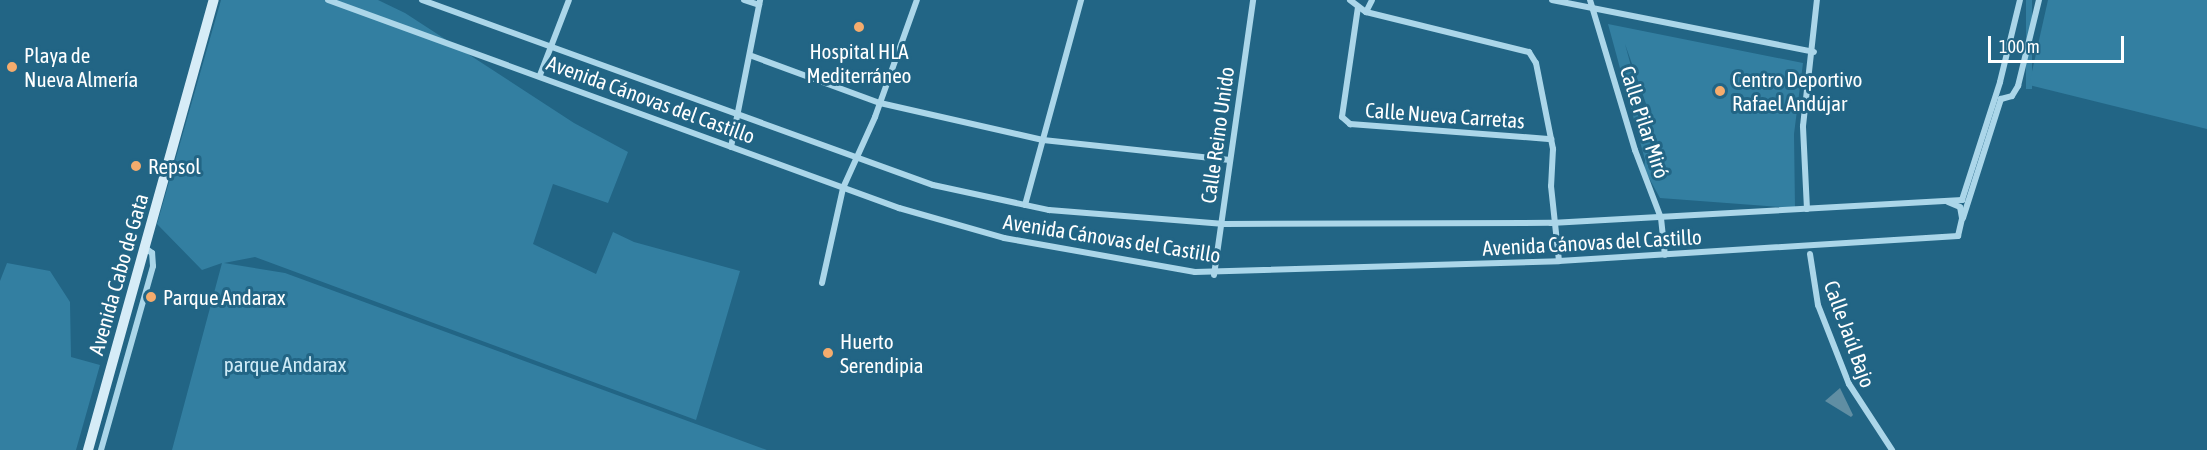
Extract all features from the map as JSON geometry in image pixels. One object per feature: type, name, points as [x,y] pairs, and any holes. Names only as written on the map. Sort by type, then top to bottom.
[{"type":"main road","name":"Avenida Cabo de Gata","points":[[88,450],[214,0]]},
{"type":"street","name":"Avenida Cánovas del Castillo","points":[[328,0],[540,75],[843,188],[1004,238],[1214,275],[1559,261],[1958,236],[1962,218]]},
{"type":"street","name":"Avenida Cánovas del Castillo","points":[[422,0],[550,49],[933,185],[1025,205],[1221,223],[1555,223],[1962,200],[2000,82],[2020,0]]},
{"type":"street","points":[[540,75],[569,0]]},
{"type":"street","points":[[731,147],[740,116],[760,3],[744,0]]},
{"type":"street","points":[[822,284],[843,188],[858,159],[917,0]]},
{"type":"street","points":[[1025,205],[1081,0]]},
{"type":"street","name":"Calle Reino Unido","points":[[1214,275],[1253,0]]},
{"type":"street","points":[[1350,0],[1366,12],[1529,52],[1536,63],[1551,139],[1559,261]]},
{"type":"street","points":[[1366,12],[1372,0]]},
{"type":"street","points":[[1552,0],[1814,51]]},
{"type":"street","name":"Calle Pilar Miró","points":[[1590,0],[1635,150],[1660,218],[1665,255]]},
{"type":"street","points":[[1808,209],[1803,126],[1814,51],[1817,0]]},
{"type":"street","points":[[1962,218],[2001,99],[2012,96],[2018,87],[2039,0]]},
{"type":"street","name":"Calle Nueva Carretas","points":[[1358,7],[1342,117],[1350,124],[1551,139]]},
{"type":"street","points":[[752,56],[880,103],[1043,140],[1230,160]]},
{"type":"street","points":[[1947,201],[1960,207],[1962,218]]},
{"type":"street","points":[[101,450],[153,266],[152,253],[145,248]]},
{"type":"street","name":"Calle Jaúl Bajo","points":[[1810,254],[1818,305],[1849,384],[1892,450]]},
{"type":"green space","name":"parque Andarax","points":[[221,0],[378,0],[405,13],[574,123],[628,152],[608,203],[553,184],[533,244],[596,274],[613,232],[634,242],[740,271],[696,420],[255,257],[224,263],[285,273],[767,450],[172,450],[222,263],[202,270],[157,224]]},
{"type":"green space","points":[[2026,0],[2032,0],[2032,89],[2026,89]]},
{"type":"green space","points":[[2048,0],[2207,0],[2207,129],[2029,85]]},
{"type":"green space","name":"Centro Deportivo Rafael Andújar","points":[[1608,24],[1803,63],[1794,134],[1795,208],[1660,198],[1644,169],[1645,160]],"holes":[[[1625,44],[1651,118],[1648,129]]]},
{"type":"green space","points":[[7,263],[50,271],[70,302],[71,357],[100,365],[76,450],[0,450],[0,281]]},
{"type":"shaded area","points":[[1840,388],[1853,415],[1851,417],[1825,401]]},
{"type":"place","name":"Hospital HLA Mediterráneo","points":[[859,27]]},
{"type":"place","name":"Playa de Nueva Almería","points":[[12,67]]},
{"type":"place","name":"Centro Deportivo Rafael Andújar","points":[[1720,91]]},
{"type":"place","name":"Repsol","points":[[136,166]]},
{"type":"place","name":"Parque Andarax","points":[[151,297]]},
{"type":"place","name":"Huerto Serendipia","points":[[828,353]]}]
